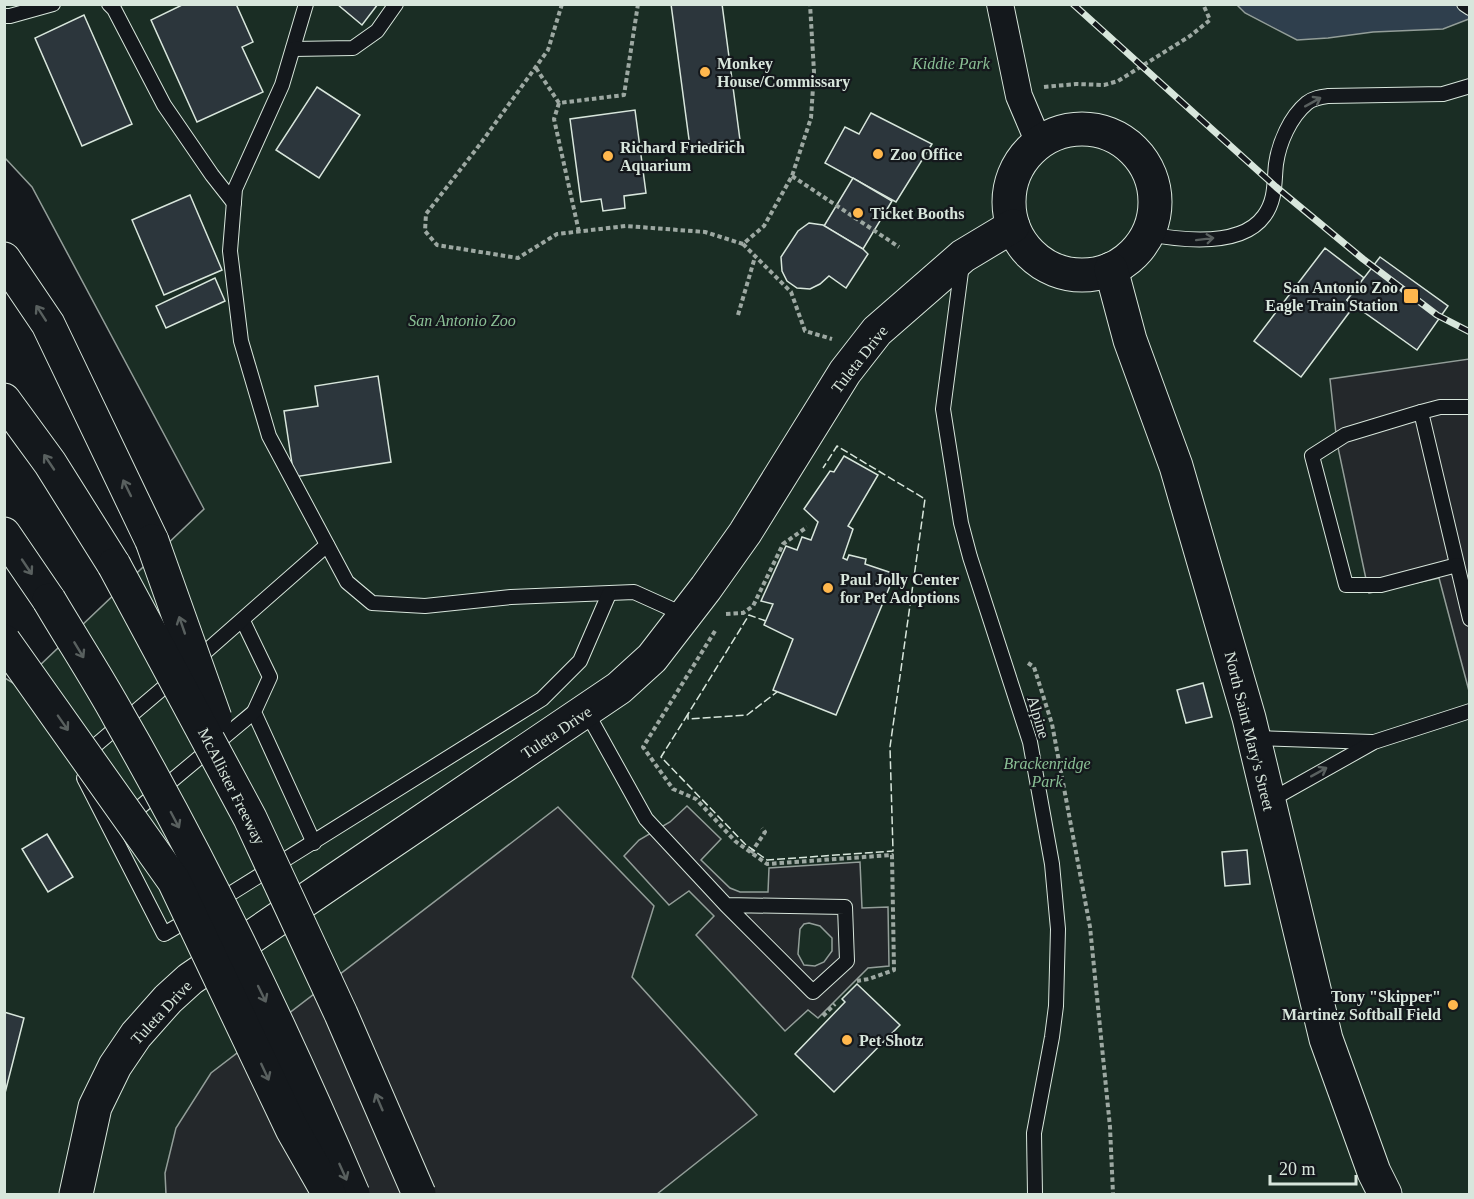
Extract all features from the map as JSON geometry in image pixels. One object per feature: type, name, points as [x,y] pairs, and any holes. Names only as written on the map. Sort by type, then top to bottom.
[{"type":"main road","points":[[1086,128],[1105,132],[1122,140],[1137,153],[1148,169],[1154,188],[1155,207],[1147,234],[1143,243],[1129,257],[1111,269],[1088,275],[1064,273],[1042,263],[1025,247],[1013,226],[1010,191],[1014,175],[1023,159],[1039,143],[1049,137],[1067,130],[1086,128]]},
{"type":"main road","name":"Tuleta Drive","points":[[76,1194],[95,1107],[116,1066],[136,1035],[168,999],[190,980],[322,888],[620,688],[644,666],[686,615],[745,533],[846,372],[876,331],[963,256],[1013,226]]},
{"type":"main road","points":[[4,259],[48,324],[152,541],[250,818]]},
{"type":"main road","name":"North Saint Mary's Street","points":[[1111,269],[1130,339],[1176,466],[1254,738],[1326,1040],[1374,1172],[1385,1194]]},
{"type":"main road","name":"McAllister Freeway","points":[[4,400],[50,463],[114,564],[250,818],[341,1014],[419,1194]]},
{"type":"main road","points":[[4,534],[49,600],[119,717],[211,886],[274,1018],[353,1194]]},
{"type":"main road","points":[[4,641],[174,881],[292,1129],[329,1194]]},
{"type":"street","points":[[1000,4],[1019,96],[1039,143]]},
{"type":"lane","points":[[4,16],[54,4]]},
{"type":"lane","points":[[109,4],[114,9],[164,105],[234,203]]},
{"type":"lane","points":[[306,4],[282,85],[235,189],[230,250],[241,341],[269,436],[347,582],[372,603],[425,606],[511,597],[634,592],[686,615]]},
{"type":"lane","points":[[293,50],[353,48],[377,31],[396,4]]},
{"type":"lane","points":[[1464,4],[1470,8]]},
{"type":"lane","points":[[1147,234],[1182,240],[1200,240],[1235,234],[1253,227],[1264,216],[1276,188],[1276,165],[1284,135],[1307,104],[1316,98],[1443,94],[1470,86]]},
{"type":"lane","name":"Alpine","points":[[963,256],[943,409],[961,523],[1030,742],[1052,864],[1058,929],[1056,1006],[1034,1133],[1035,1194]]},
{"type":"lane","points":[[1457,565],[1381,585],[1346,585],[1312,456],[1345,435],[1440,407],[1470,407]]},
{"type":"lane","points":[[1421,412],[1470,619]]},
{"type":"lane","points":[[327,545],[243,621],[76,762],[164,934],[314,843],[542,699],[580,661],[609,594]]},
{"type":"lane","points":[[111,831],[254,711],[270,677],[243,621]]},
{"type":"lane","points":[[254,711],[314,843]]},
{"type":"lane","points":[[586,711],[646,819],[726,905],[813,992],[847,961],[845,908],[726,905]]},
{"type":"lane","points":[[1269,801],[1374,742],[1470,711]]},
{"type":"lane","points":[[1254,738],[1374,742]]},
{"type":"path","points":[[562,4],[548,50],[426,214],[425,231],[437,244],[518,258],[557,234],[626,226],[705,232],[743,244],[791,292],[805,331],[832,339]]},
{"type":"path","points":[[558,103],[624,95],[638,4]]},
{"type":"path","points":[[743,244],[764,226],[792,176],[811,117],[813,72],[810,4]]},
{"type":"path","points":[[1019,96],[1036,88],[1047,86],[1104,85],[1118,81],[1190,36],[1210,20],[1203,4]]},
{"type":"path","points":[[536,68],[558,103],[554,118],[579,232]]},
{"type":"path","points":[[792,176],[899,247]]},
{"type":"path","points":[[738,315],[755,256]]},
{"type":"path","points":[[725,614],[743,613],[753,606],[783,544],[807,527]]},
{"type":"path","points":[[729,607],[643,747],[673,789],[696,799],[735,841],[766,864],[892,855],[894,970],[869,979],[858,980],[851,987]]},
{"type":"path","points":[[751,853],[764,837],[765,832],[762,828]]},
{"type":"path","points":[[823,1016],[837,1002]]},
{"type":"green space","name":"Brackenridge Park","points":[[5,5],[1469,5],[1469,1194],[5,1194],[5,678],[18,686],[204,509],[32,187],[5,158]]},
{"type":"shaded area","points":[[1469,359],[1469,691],[1439,578],[1369,593],[1337,443],[1330,379]]},
{"type":"shaded area","points":[[687,806],[721,839],[701,860],[730,888],[740,892],[768,892],[769,868],[860,862],[862,908],[888,907],[889,966],[868,968],[818,1018],[808,1010],[785,1031],[696,935],[714,916],[689,891],[669,905],[624,856],[639,840],[670,822]],"holes":[[[809,923],[820,926],[832,938],[832,951],[824,962],[815,966],[804,965],[798,954],[800,929],[804,924]]]},
{"type":"shaded area","points":[[558,807],[654,906],[632,977],[757,1115],[657,1194],[166,1194],[165,1173],[176,1128],[211,1073]]},
{"type":"water","points":[[1237,5],[1469,5],[1469,19],[1443,29],[1373,32],[1297,40],[1245,13]]},
{"type":"building","points":[[184,4],[236,4],[253,42],[242,47],[263,92],[197,122],[151,20]]},
{"type":"building","points":[[337,4],[378,4],[362,25]]},
{"type":"building","name":"Monkey House/Commissary","points":[[671,4],[722,4],[740,140],[690,147]]},
{"type":"building","points":[[84,15],[132,124],[82,146],[35,38]]},
{"type":"building","points":[[317,87],[360,115],[319,178],[276,150]]},
{"type":"building","name":"Richard Friedrich Aquarium","points":[[635,110],[646,193],[624,196],[625,208],[603,211],[601,199],[581,202],[570,119]]},
{"type":"building","name":"Zoo Office","points":[[871,113],[932,144],[896,202],[825,163],[845,127],[859,134]]},
{"type":"building","name":"Ticket Booths","points":[[853,178],[892,201],[863,249],[824,226]]},
{"type":"building","points":[[190,195],[222,270],[164,295],[132,220]]},
{"type":"building","points":[[809,223],[823,225],[868,254],[846,288],[829,276],[810,289],[797,288],[787,281],[782,271],[781,257],[798,231]]},
{"type":"building","points":[[1325,248],[1364,278],[1347,300],[1354,306],[1301,377],[1254,341]]},
{"type":"building","points":[[1380,257],[1448,306],[1417,350],[1347,300]]},
{"type":"building","points":[[215,278],[225,301],[166,328],[156,306]]},
{"type":"building","points":[[378,376],[391,462],[294,477],[284,411],[318,406],[315,386]]},
{"type":"building","name":"Paul Jolly Center for Pet Adoptions","points":[[844,456],[878,475],[848,526],[853,529],[843,558],[847,560],[849,555],[866,559],[865,564],[895,574],[836,715],[773,690],[793,639],[764,625],[773,604],[761,601],[786,546],[797,550],[802,537],[811,540],[818,522],[804,509],[830,471],[834,472]]},
{"type":"building","points":[[1203,683],[1212,717],[1186,723],[1177,690]]},
{"type":"building","points":[[47,834],[73,877],[48,892],[22,849]]},
{"type":"building","points":[[1247,850],[1250,884],[1225,886],[1222,852]]},
{"type":"building","name":"Pet Shotz","points":[[857,984],[900,1025],[834,1092],[795,1054],[845,1002],[842,999]]},
{"type":"building","points":[[4,1012],[24,1018],[4,1097]]},
{"type":"railway","points":[[1073,4],[1276,187],[1363,259],[1437,315],[1470,332]]},
{"type":"fence","points":[[688,714],[661,757],[745,844],[767,860],[893,851],[890,747],[925,499],[837,446],[823,468]]},
{"type":"fence","points":[[766,621],[749,615],[688,714],[688,719],[747,715],[777,692]]},
{"type":"place","name":"Monkey House/Commissary","points":[[705,72]]},
{"type":"place","name":"Zoo Office","points":[[878,154]]},
{"type":"place","name":"Richard Friedrich Aquarium","points":[[608,156]]},
{"type":"place","name":"Ticket Booths","points":[[858,213]]},
{"type":"place","name":"San Antonio Zoo Eagle Train Station","points":[[1411,296]]},
{"type":"place","name":"Paul Jolly Center for Pet Adoptions","points":[[828,588]]},
{"type":"place","name":"Tony \"Skipper\" Martinez Softball Field","points":[[1453,1005]]},
{"type":"place","name":"Pet Shotz","points":[[847,1040]]},
{"type":"park label","name":"Kiddie Park","points":[[951,63]]},
{"type":"park label","name":"San Antonio Zoo","points":[[462,320]]}]
